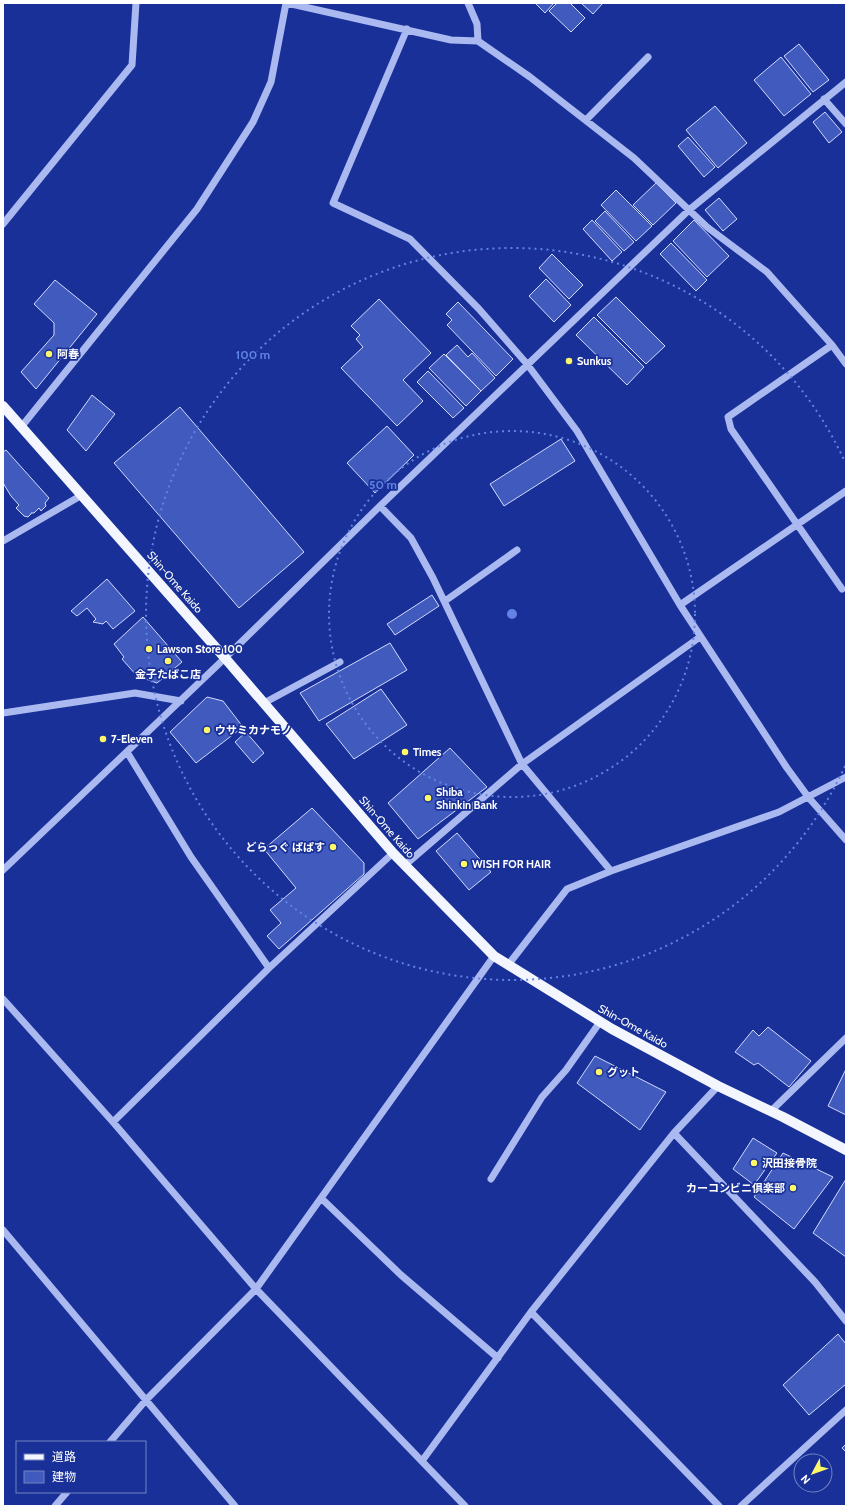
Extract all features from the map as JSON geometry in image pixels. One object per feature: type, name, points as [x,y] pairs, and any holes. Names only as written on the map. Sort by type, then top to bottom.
[{"type":"main road","name":"Shin-Ome Kaido","points":[[3,406],[226,658],[393,853],[494,956],[600,1022],[718,1086],[771,1111],[846,1150]]},
{"type":"street","points":[[3,224],[132,65],[136,3]]},
{"type":"street","points":[[22,426],[197,209],[253,122],[271,82],[287,3],[407,29],[450,40],[478,41],[586,120],[634,158],[707,227],[767,272],[832,345],[846,364]]},
{"type":"street","points":[[470,4],[477,24],[478,41]]},
{"type":"street","points":[[407,29],[333,202],[410,239],[479,309],[527,364],[577,430],[680,605],[787,768],[809,798],[846,840]]},
{"type":"street","points":[[586,120],[648,57]]},
{"type":"street","points":[[3,870],[226,658],[380,506],[689,210],[846,82]]},
{"type":"street","points":[[824,99],[846,124]]},
{"type":"street","points":[[832,345],[728,417],[730,428],[796,525],[842,589]]},
{"type":"street","points":[[680,605],[846,491]]},
{"type":"street","points":[[3,541],[82,495]]},
{"type":"street","points":[[380,506],[411,538],[434,578],[522,764],[611,871]]},
{"type":"street","points":[[445,601],[517,550]]},
{"type":"street","points":[[405,865],[522,764],[700,637]]},
{"type":"street","points":[[264,703],[340,662]]},
{"type":"street","points":[[3,713],[135,693],[181,701]]},
{"type":"street","points":[[127,752],[192,857],[269,968]]},
{"type":"street","points":[[508,965],[567,889],[611,871],[779,812],[809,798],[846,777]]},
{"type":"street","points":[[113,1122],[269,968],[393,853]]},
{"type":"street","points":[[111,1441],[146,1400],[256,1289],[494,956]]},
{"type":"street","points":[[3,999],[113,1122],[256,1289],[466,1506]]},
{"type":"street","points":[[490,1178],[542,1097],[566,1070],[600,1022]]},
{"type":"street","points":[[771,1111],[846,1038]]},
{"type":"street","points":[[422,1461],[532,1312],[674,1133],[718,1086]]},
{"type":"street","points":[[674,1133],[815,1282],[846,1321]]},
{"type":"street","points":[[321,1198],[401,1275],[498,1358]]},
{"type":"street","points":[[3,1230],[235,1506]]},
{"type":"street","points":[[532,1312],[719,1506]]},
{"type":"street","points":[[741,1506],[846,1410]]},
{"type":"street","points":[[55,1506],[66,1493]]},
{"type":"building","points":[[535,3],[554,3],[545,13]]},
{"type":"building","points":[[557,3],[570,3],[585,18],[571,32],[549,11]]},
{"type":"building","points":[[581,3],[603,3],[593,14]]},
{"type":"building","points":[[799,44],[829,80],[813,92],[784,56]]},
{"type":"building","points":[[781,57],[811,94],[784,116],[754,80]]},
{"type":"building","points":[[715,106],[747,143],[718,168],[686,130]]},
{"type":"building","points":[[825,112],[842,132],[829,143],[813,122]]},
{"type":"building","points":[[688,137],[715,167],[704,177],[678,146]]},
{"type":"building","points":[[656,183],[676,203],[653,225],[633,205]]},
{"type":"building","points":[[616,190],[652,226],[636,241],[601,205]]},
{"type":"building","points":[[719,198],[737,219],[723,231],[705,210]]},
{"type":"building","points":[[605,211],[634,242],[624,251],[595,221]]},
{"type":"building","points":[[592,220],[622,252],[612,261],[583,229]]},
{"type":"building","points":[[694,220],[729,256],[707,277],[673,241]]},
{"type":"building","points":[[671,243],[707,280],[696,291],[660,254]]},
{"type":"building","points":[[552,254],[583,285],[569,299],[539,268]]},
{"type":"building","points":[[546,279],[571,305],[554,322],[529,296]]},
{"type":"building","points":[[55,280],[97,314],[36,389],[21,372],[54,335],[54,323],[34,304]]},
{"type":"building","points":[[616,297],[665,346],[646,364],[597,315]]},
{"type":"building","points":[[379,299],[431,353],[403,380],[423,401],[397,426],[341,368],[363,347],[356,339],[360,335],[351,326]]},
{"type":"building","points":[[458,302],[513,359],[496,376],[447,325],[452,320],[446,314]]},
{"type":"building","points":[[594,317],[644,367],[627,385],[576,335]]},
{"type":"building","points":[[457,345],[468,357],[472,353],[495,378],[481,391],[446,355]]},
{"type":"building","points":[[444,354],[481,391],[466,406],[429,368]]},
{"type":"building","points":[[428,371],[464,408],[453,418],[417,382]]},
{"type":"building","points":[[92,395],[115,414],[86,451],[67,430]]},
{"type":"building","points":[[180,407],[304,552],[239,608],[114,463]]},
{"type":"building","points":[[387,426],[414,455],[375,493],[347,463]]},
{"type":"building","points":[[561,439],[575,461],[504,506],[490,484]]},
{"type":"building","points":[[6,450],[49,498],[45,503],[46,506],[41,511],[39,508],[28,517],[24,516],[16,508],[19,505],[3,483],[3,452]]},
{"type":"building","points":[[107,579],[135,611],[113,629],[106,621],[103,624],[93,622],[96,619],[87,608],[77,616],[71,611]]},
{"type":"building","points":[[432,595],[439,606],[395,635],[387,624]]},
{"type":"building","points":[[143,617],[182,662],[157,683],[137,676],[122,659],[124,657],[114,644]]},
{"type":"building","points":[[390,643],[407,670],[319,721],[300,693]]},
{"type":"building","points":[[381,689],[407,725],[354,759],[326,724]]},
{"type":"building","points":[[207,697],[223,701],[243,727],[196,763],[170,732]]},
{"type":"building","points":[[246,732],[264,753],[253,763],[235,742]]},
{"type":"building","points":[[450,748],[487,787],[418,839],[388,803]]},
{"type":"building","points":[[312,808],[364,863],[364,874],[279,949],[267,936],[281,923],[270,910],[296,888],[264,849]]},
{"type":"building","points":[[457,833],[491,872],[469,890],[436,851]]},
{"type":"building","points":[[768,1027],[811,1061],[789,1087],[758,1063],[754,1065],[735,1052],[753,1030],[759,1036]]},
{"type":"building","points":[[595,1056],[666,1092],[640,1130],[577,1083]]},
{"type":"building","points":[[846,1069],[846,1115],[828,1106]]},
{"type":"building","points":[[753,1138],[777,1153],[754,1185],[733,1169]]},
{"type":"building","points":[[783,1153],[833,1177],[794,1229],[754,1197]]},
{"type":"building","points":[[846,1179],[846,1257],[813,1233]]},
{"type":"building","points":[[838,1334],[846,1344],[846,1384],[809,1415],[783,1385]]},
{"type":"building","points":[[846,1444],[846,1452],[842,1448]]},
{"type":"place","name":"阿春","points":[[49,354]]},
{"type":"place","name":"Sunkus","points":[[569,361]]},
{"type":"place","name":"Lawson Store 100","points":[[149,649]]},
{"type":"place","name":"金子たばこ店","points":[[168,661]]},
{"type":"place","name":"ウサミカナモノ","points":[[207,730]]},
{"type":"place","name":"7-Eleven","points":[[103,739]]},
{"type":"place","name":"Times","points":[[405,752]]},
{"type":"place","name":"Shiba Shinkin Bank","points":[[428,798]]},
{"type":"place","name":"どらっぐ ぱぱす","points":[[333,847]]},
{"type":"place","name":"WISH FOR HAIR","points":[[464,864]]},
{"type":"place","name":"グット","points":[[599,1072]]},
{"type":"place","name":"沢田接骨院","points":[[754,1163]]},
{"type":"place","name":"カーコンビニ俱楽部","points":[[793,1188]]}]
